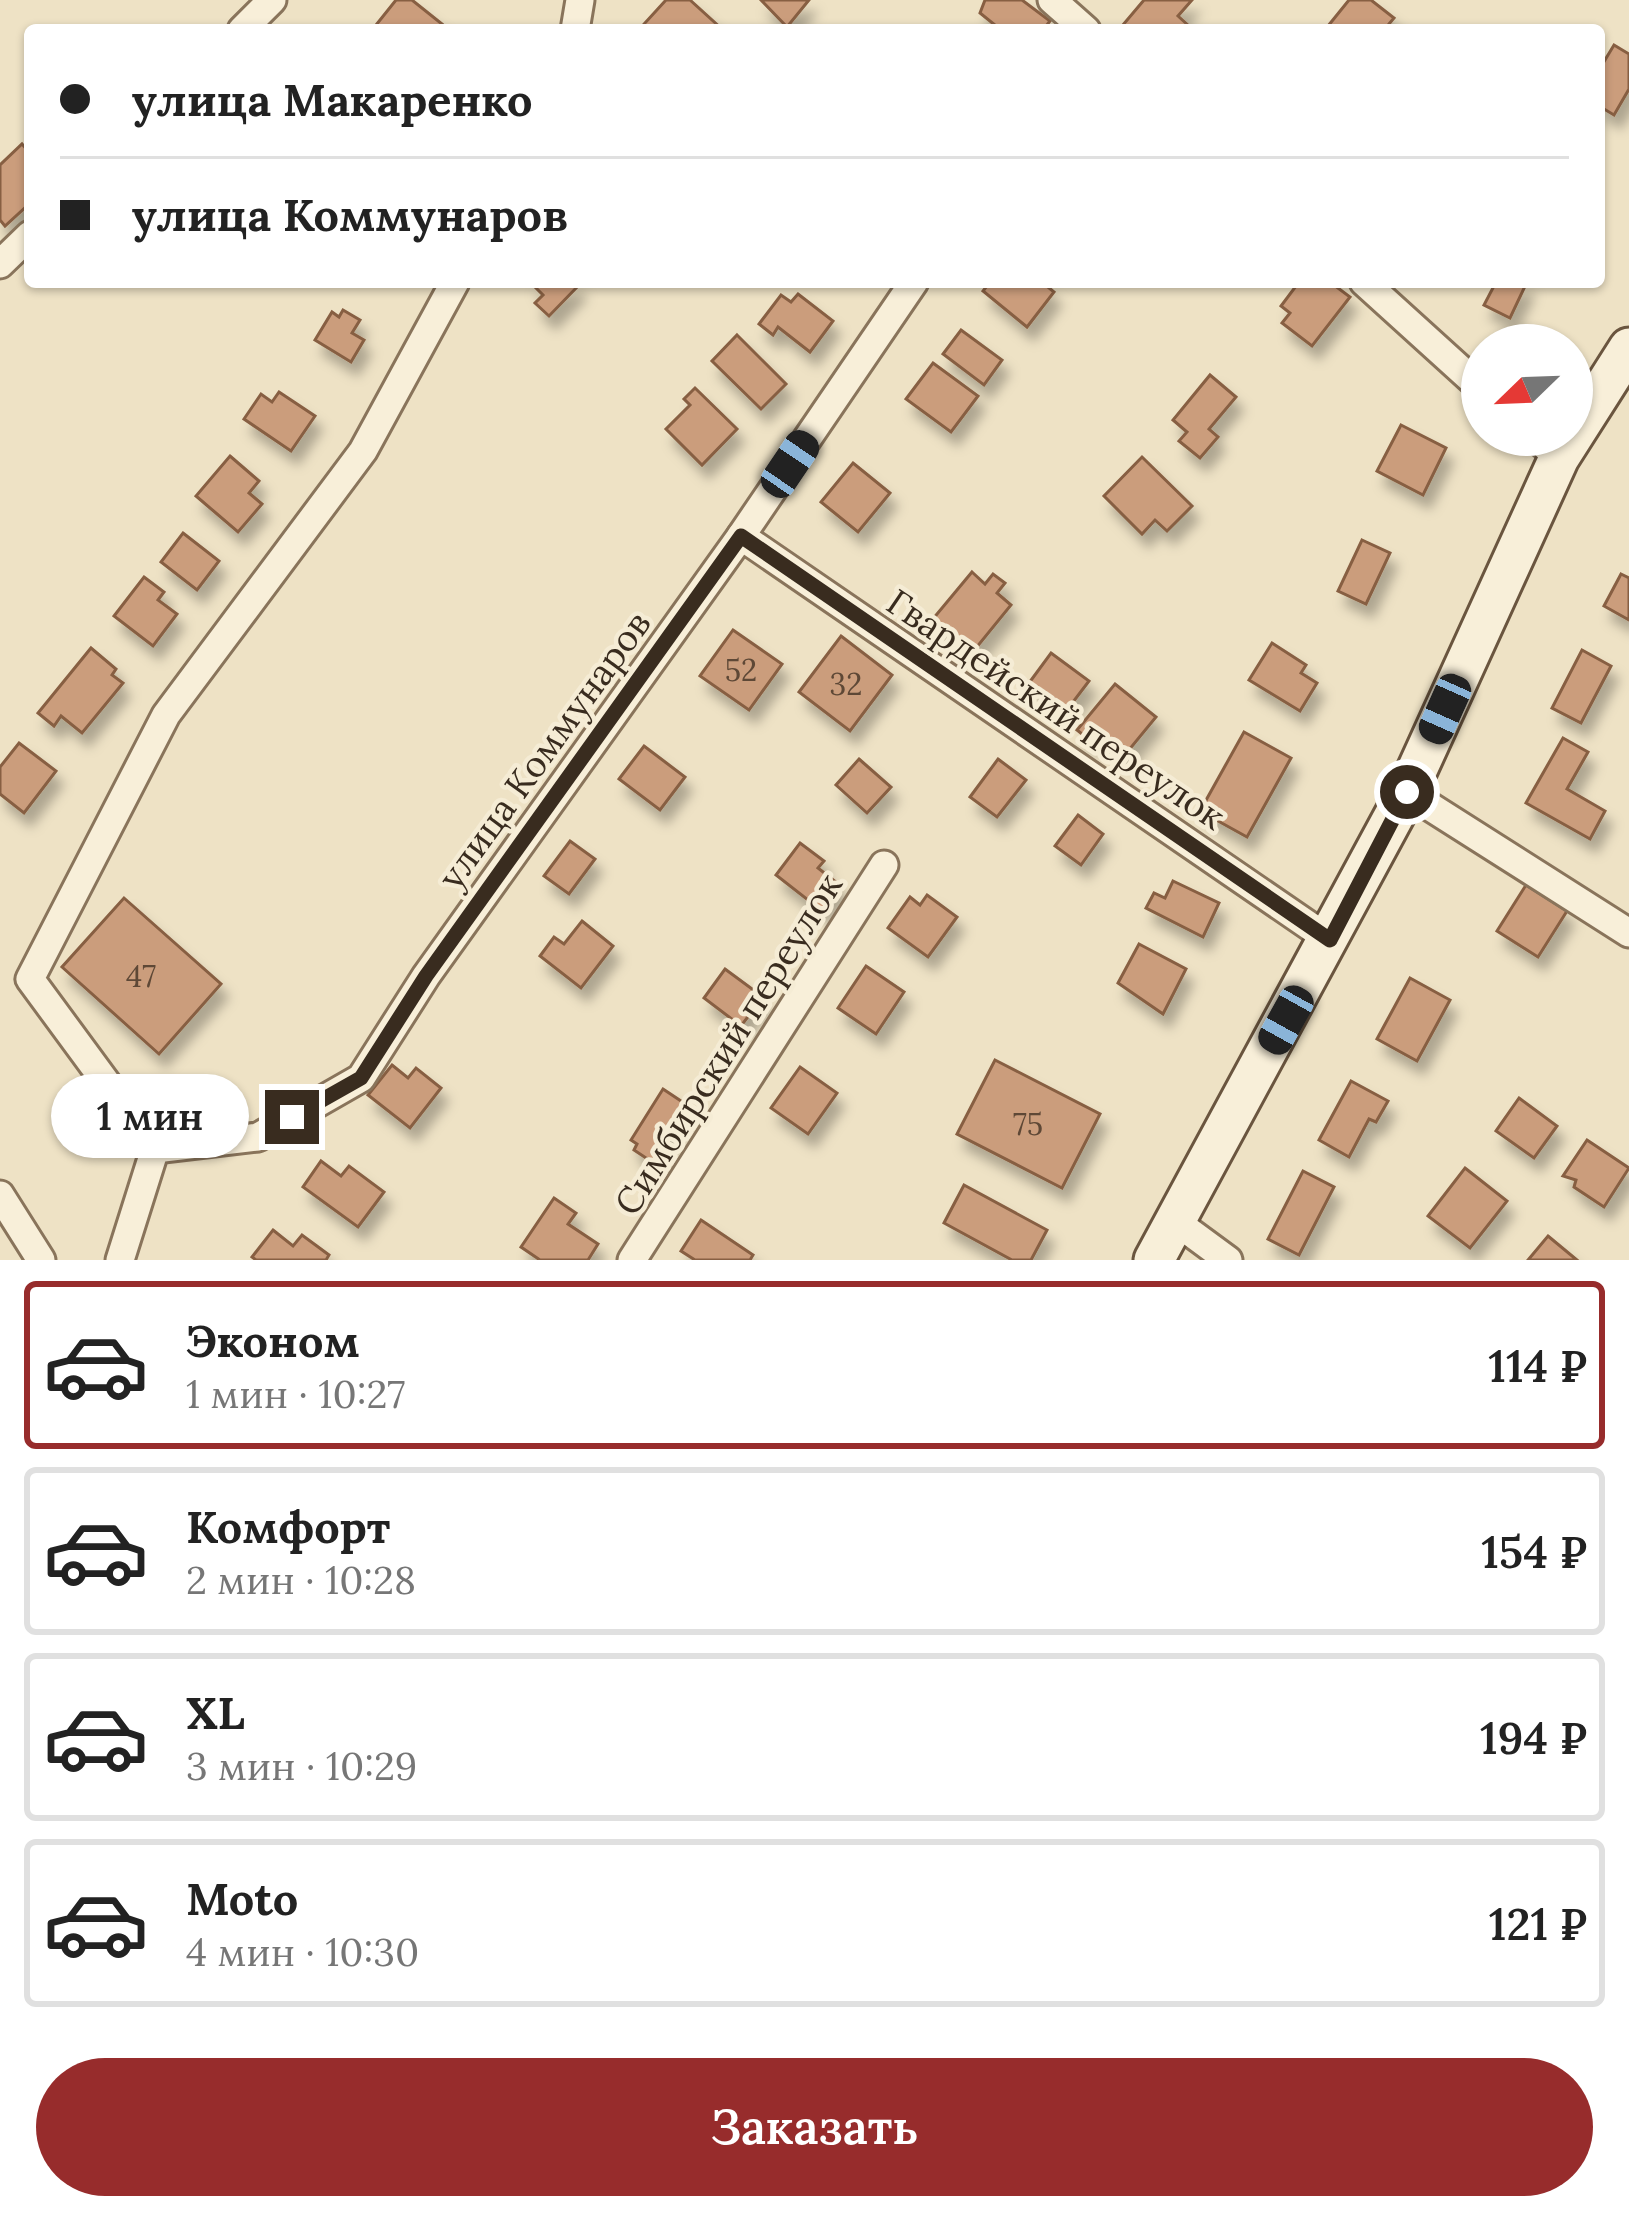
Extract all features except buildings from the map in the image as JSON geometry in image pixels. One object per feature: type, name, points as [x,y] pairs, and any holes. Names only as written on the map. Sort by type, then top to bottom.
[{"type":"main road","points":[[1593,391],[1629,348]]},
{"type":"main road","points":[[1154,1260],[1407,792],[1542,456]]},
{"type":"street","points":[[248,24],[272,0]]},
{"type":"street","points":[[1052,0],[1083,21]]},
{"type":"street","points":[[0,263],[24,241]]},
{"type":"street","points":[[120,1260],[155,1149],[30,980],[166,716],[363,452],[452,288]]},
{"type":"street","name":"улица Коммунаров","points":[[155,1149],[258,1136],[361,1078],[426,976],[741,536],[910,288]]},
{"type":"street","points":[[1371,288],[1461,370]]},
{"type":"street","name":"Гвардейский переулок","points":[[741,536],[1330,940]]},
{"type":"street","points":[[1407,792],[1629,933]]},
{"type":"street","name":"Симбирский переулок","points":[[632,1260],[884,865]]},
{"type":"street","points":[[0,1195],[41,1260]]},
{"type":"street","points":[[1175,1220],[1228,1260]]},
{"type":"route","points":[[292,1117],[361,1078],[426,976],[741,536],[1330,940],[1407,792]]}]
